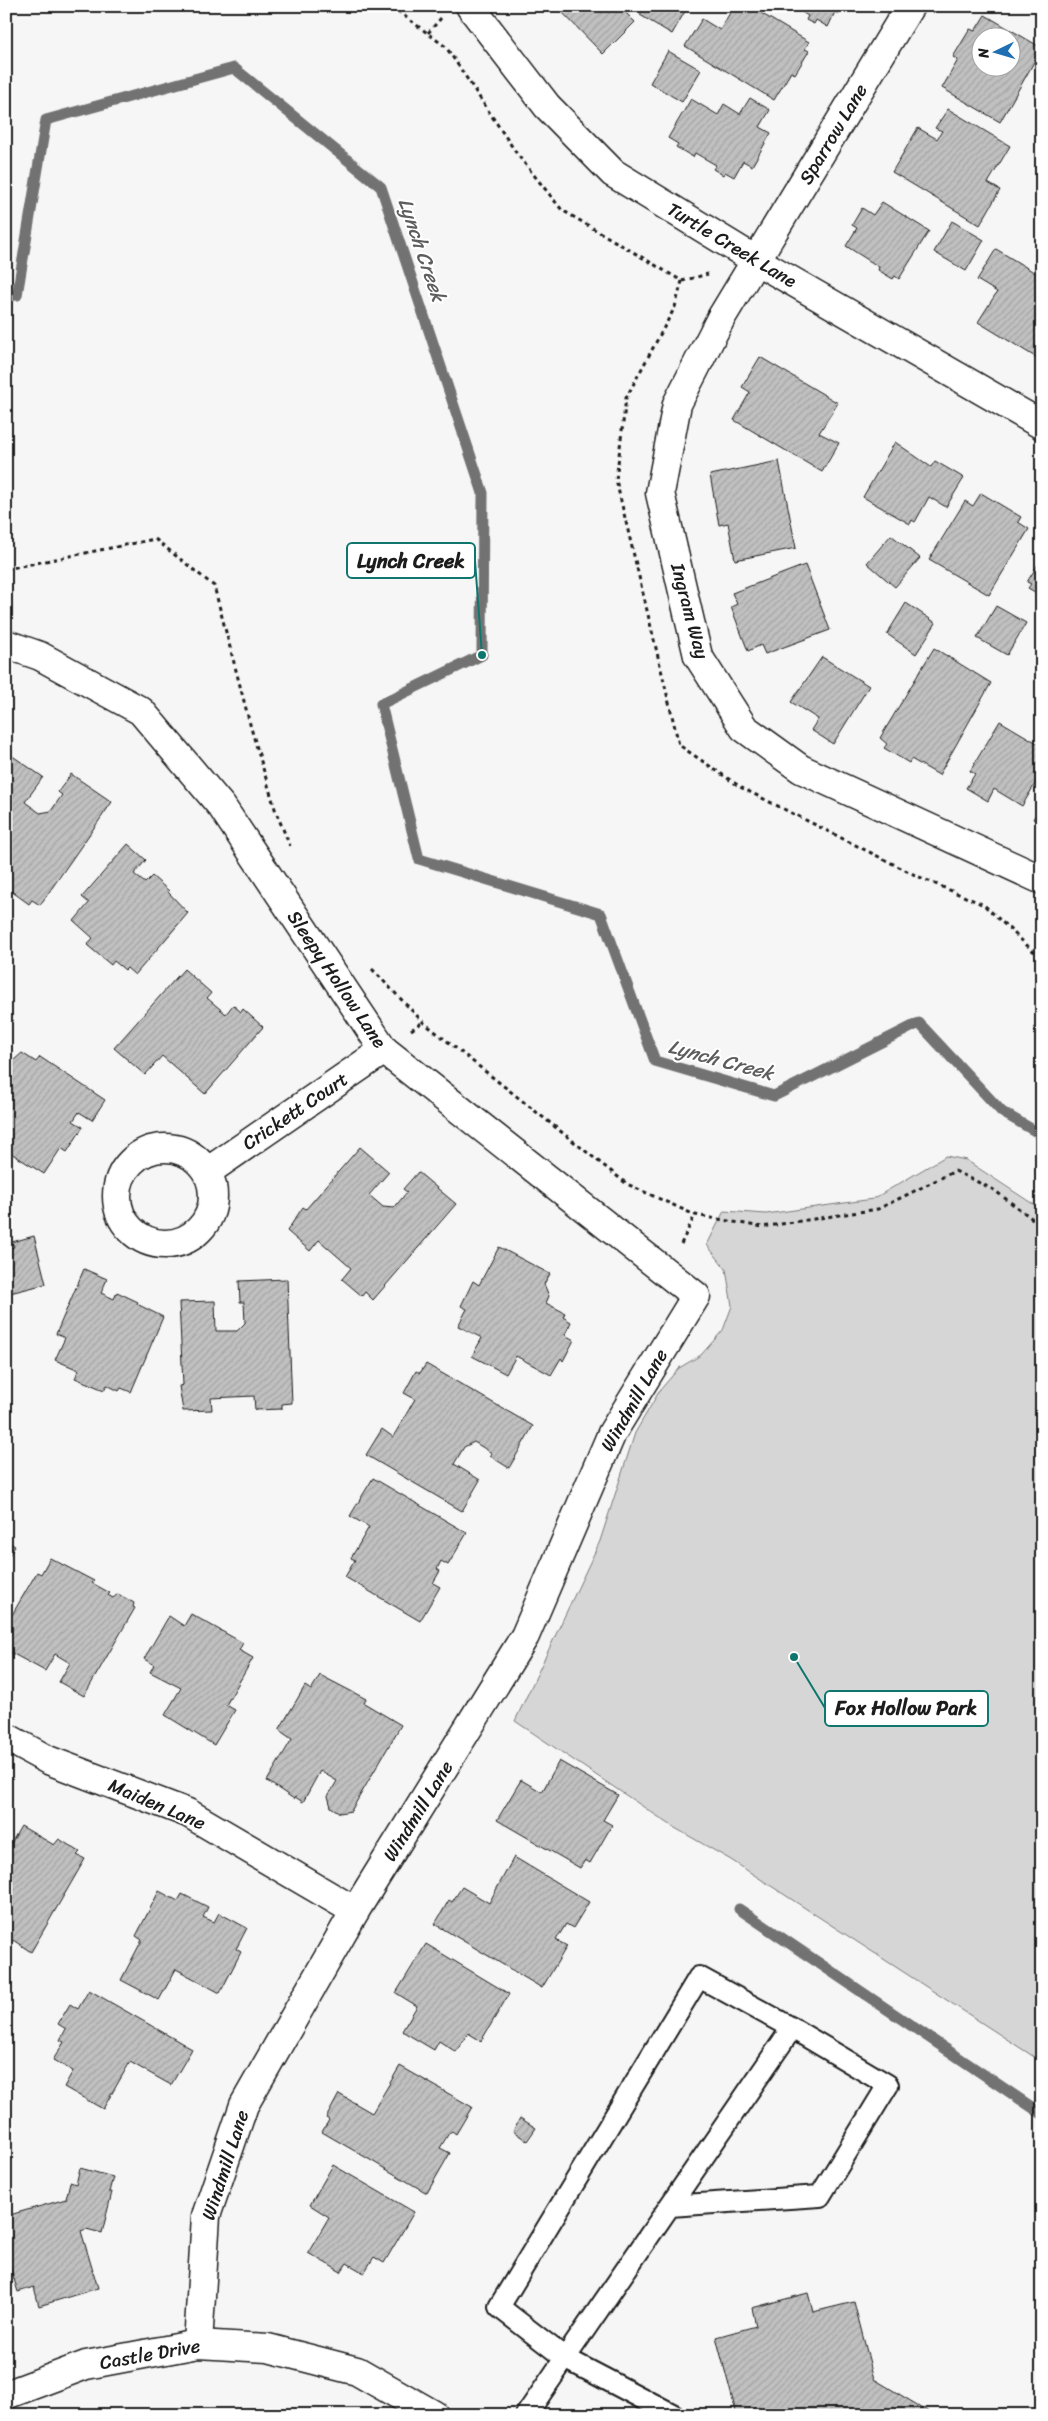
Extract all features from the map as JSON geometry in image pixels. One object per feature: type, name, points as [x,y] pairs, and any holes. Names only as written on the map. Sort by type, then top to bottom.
[{"type":"street","name":"Turtle Creek Lane","points":[[470,6],[547,106],[613,173],[757,262],[1042,425]]},
{"type":"street","name":"Sparrow Lane","points":[[757,262],[910,6]]},
{"type":"street","name":"Ingram Way","points":[[757,262],[721,318],[677,404],[660,493],[698,656],[744,728],[801,769],[1042,880]]},
{"type":"street","name":"Sleepy Hollow Lane","points":[[6,644],[40,656],[141,711],[222,807],[384,1050],[696,1296]]},
{"type":"street","name":"Crickett Court","points":[[207,1172],[384,1050]]},
{"type":"street","name":"Windmill Lane","points":[[198,2344],[206,2216],[244,2105],[355,1911],[525,1636],[612,1432],[696,1296]]},
{"type":"street","name":"Maiden Lane","points":[[6,1738],[48,1760],[188,1814],[355,1911]]},
{"type":"street","name":"Castle Drive","points":[[6,2395],[86,2365],[198,2344],[268,2348],[357,2372],[434,2415]]},
{"type":"lane","points":[[670,2206],[820,2196],[888,2085],[792,2028],[700,1977],[498,2307],[565,2358],[674,2415]]},
{"type":"lane","points":[[526,2415],[792,2028]]},
{"type":"path","points":[[6,569],[155,539],[214,586],[251,728],[276,812],[293,854]]},
{"type":"path","points":[[368,964],[423,1022],[627,1184],[695,1215],[762,1227],[878,1209],[955,1171],[994,1190],[1042,1226]]},
{"type":"shaded area","points":[[946,1156],[966,1160],[1042,1210],[1042,2062],[731,1860],[675,1828],[515,1721],[600,1541],[635,1433],[660,1390],[679,1368],[701,1355],[723,1330],[732,1306],[726,1269],[707,1245],[724,1211],[766,1214],[873,1199]]},
{"type":"building","points":[[556,6],[619,6],[635,22],[603,54]]},
{"type":"building","points":[[645,6],[688,6],[672,34],[640,15]]},
{"type":"building","points":[[734,6],[749,6],[809,42],[805,49],[809,51],[795,74],[791,72],[774,100],[685,46],[702,19],[720,30]]},
{"type":"building","points":[[792,6],[842,6],[838,14],[835,12],[828,27],[816,20],[814,24],[806,20],[808,16]]},
{"type":"building","points":[[985,15],[1007,28],[977,28]]},
{"type":"building","points":[[970,29],[970,78],[1020,78],[1020,35],[1042,48],[1000,122],[942,88],[958,60],[953,57]]},
{"type":"building","points":[[668,51],[701,70],[682,102],[650,83]]},
{"type":"building","points":[[750,98],[770,110],[760,127],[771,133],[752,166],[743,161],[734,177],[725,172],[723,175],[713,169],[716,165],[695,153],[693,157],[676,147],[678,144],[668,138],[691,99],[718,115],[724,104],[740,114]]},
{"type":"building","points":[[948,109],[1010,146],[988,183],[1000,190],[980,225],[892,172],[918,128],[937,139],[942,131],[935,128]]},
{"type":"building","points":[[882,202],[929,231],[899,279],[895,276],[893,279],[878,270],[879,267],[846,246],[857,228],[852,225],[862,208],[873,215]]},
{"type":"building","points":[[952,221],[984,240],[966,271],[934,252]]},
{"type":"building","points":[[996,249],[1042,277],[1042,361],[978,322],[997,292],[977,280]]},
{"type":"building","points":[[760,357],[838,403],[819,433],[839,443],[822,472],[734,420],[750,392],[742,387]]},
{"type":"building","points":[[895,442],[931,467],[935,461],[964,478],[946,507],[929,497],[915,522],[912,520],[910,524],[863,497]]},
{"type":"building","points":[[779,461],[796,548],[735,560],[728,523],[719,525],[710,475]]},
{"type":"building","points":[[981,493],[1021,517],[1018,522],[1029,529],[989,595],[929,560],[965,501],[973,506]]},
{"type":"building","points":[[891,535],[920,558],[895,587],[867,563]]},
{"type":"building","points":[[1042,558],[1042,596],[1028,588],[1031,584],[1027,582]]},
{"type":"building","points":[[805,565],[830,630],[765,654],[761,645],[748,651],[731,607],[737,604],[732,593]]},
{"type":"building","points":[[906,603],[936,623],[916,654],[887,634]]},
{"type":"building","points":[[996,606],[1026,623],[1007,655],[977,638]]},
{"type":"building","points":[[934,648],[991,683],[939,775],[911,759],[909,763],[884,748],[887,744],[880,738]]},
{"type":"building","points":[[822,657],[869,686],[833,744],[811,730],[818,719],[791,702]]},
{"type":"building","points":[[1000,721],[1042,746],[1042,772],[1022,806],[994,789],[988,801],[966,788],[975,774],[970,771]]},
{"type":"building","points":[[11,755],[43,777],[25,802],[40,813],[51,811],[62,795],[58,792],[71,774],[112,802],[40,905],[32,900],[29,904],[7,888],[9,885],[6,883],[6,762]]},
{"type":"building","points":[[1042,804],[1042,824],[1033,819]]},
{"type":"building","points":[[128,844],[146,860],[134,874],[145,883],[152,876],[169,891],[188,913],[135,975],[114,961],[111,965],[87,945],[93,938],[74,921],[89,903],[82,897]]},
{"type":"building","points":[[184,969],[211,993],[207,998],[226,1014],[233,1005],[241,1012],[243,1009],[263,1027],[205,1094],[162,1056],[145,1075],[114,1048]]},
{"type":"building","points":[[22,1053],[36,1062],[40,1057],[105,1100],[92,1120],[79,1112],[73,1121],[83,1127],[67,1152],[61,1148],[44,1174],[6,1150],[6,1072],[13,1061]]},
{"type":"building","points":[[360,1147],[389,1172],[369,1195],[383,1207],[394,1208],[407,1192],[403,1189],[418,1172],[456,1204],[373,1300],[365,1292],[362,1296],[342,1279],[351,1268],[319,1240],[310,1251],[287,1231],[303,1207],[306,1209]]},
{"type":"building","points":[[34,1236],[46,1284],[6,1294],[6,1249],[14,1247],[12,1242]]},
{"type":"building","points":[[499,1247],[550,1274],[544,1284],[549,1296],[546,1303],[565,1313],[563,1317],[571,1322],[565,1335],[574,1340],[563,1361],[561,1358],[551,1375],[516,1356],[506,1374],[472,1356],[482,1338],[458,1326],[467,1309],[461,1306],[473,1281],[479,1285]]},
{"type":"building","points":[[84,1269],[107,1279],[101,1293],[114,1299],[117,1292],[163,1317],[131,1392],[121,1388],[119,1391],[107,1385],[104,1390],[75,1378],[79,1370],[55,1360],[65,1338],[56,1334]]},
{"type":"building","points":[[287,1279],[292,1403],[282,1404],[282,1409],[255,1410],[254,1396],[211,1398],[212,1410],[183,1411],[179,1386],[183,1385],[179,1302],[215,1301],[216,1331],[237,1331],[245,1323],[244,1302],[240,1302],[239,1281]]},
{"type":"building","points":[[426,1364],[533,1426],[509,1468],[490,1456],[492,1453],[474,1442],[464,1447],[454,1464],[480,1480],[462,1511],[366,1455],[382,1429],[393,1437],[415,1399],[404,1393],[416,1371],[420,1373]]},
{"type":"building","points":[[373,1478],[467,1533],[448,1565],[441,1561],[437,1569],[440,1571],[433,1583],[440,1587],[420,1621],[345,1577],[355,1560],[351,1558],[369,1527],[350,1516]]},
{"type":"building","points":[[6,1541],[15,1546],[6,1561]]},
{"type":"building","points":[[50,1558],[94,1581],[92,1583],[110,1593],[108,1595],[113,1598],[118,1594],[134,1603],[133,1607],[135,1608],[84,1696],[59,1682],[70,1663],[55,1654],[45,1671],[6,1650],[6,1625],[37,1572],[41,1574]]},
{"type":"building","points":[[191,1614],[243,1643],[239,1650],[253,1658],[226,1705],[235,1710],[214,1745],[165,1715],[181,1688],[150,1672],[154,1665],[144,1659],[169,1616],[184,1626]]},
{"type":"building","points":[[320,1675],[366,1699],[364,1703],[401,1725],[351,1811],[340,1813],[331,1807],[328,1796],[337,1781],[320,1771],[303,1802],[295,1797],[294,1799],[267,1781],[292,1739],[279,1730],[305,1686],[311,1690]]},
{"type":"building","points":[[559,1761],[618,1795],[603,1820],[612,1825],[590,1863],[585,1860],[580,1868],[497,1820],[521,1780],[542,1792]]},
{"type":"building","points":[[21,1826],[54,1845],[59,1839],[80,1852],[77,1855],[85,1859],[31,1952],[13,1940],[9,1947],[6,1946],[6,1852]]},
{"type":"building","points":[[514,1857],[589,1902],[573,1928],[566,1924],[556,1940],[567,1946],[542,1988],[435,1924],[449,1900],[452,1902],[462,1887],[489,1903]]},
{"type":"building","points":[[159,1891],[178,1901],[182,1894],[208,1907],[203,1917],[214,1922],[219,1913],[247,1928],[236,1949],[241,1952],[220,1993],[176,1969],[159,2000],[121,1980],[142,1940],[136,1936]]},
{"type":"building","points":[[426,1944],[509,1994],[481,2041],[468,2033],[456,2052],[439,2041],[434,2050],[402,2031],[417,2006],[396,1993]]},
{"type":"building","points":[[89,1990],[192,2049],[171,2085],[130,2062],[103,2109],[64,2087],[73,2071],[53,2060],[64,2042],[60,2040],[66,2029],[58,2024],[70,2004],[78,2009]]},
{"type":"building","points":[[400,2066],[472,2107],[456,2134],[452,2131],[449,2133],[440,2148],[450,2153],[427,2193],[322,2132],[329,2120],[326,2118],[339,2094],[372,2113]]},
{"type":"building","points":[[520,2118],[536,2128],[527,2141],[513,2131]]},
{"type":"building","points":[[333,2165],[414,2212],[384,2263],[374,2257],[364,2273],[347,2263],[341,2272],[308,2253],[329,2217],[310,2205]]},
{"type":"building","points":[[80,2168],[113,2177],[109,2192],[112,2192],[102,2233],[86,2229],[81,2231],[98,2288],[39,2306],[34,2287],[18,2292],[6,2253],[6,2233],[9,2232],[6,2216],[66,2199],[70,2182],[76,2184]]},
{"type":"building","points":[[808,2293],[813,2312],[854,2302],[874,2379],[934,2415],[734,2415],[736,2412],[716,2337],[756,2326],[752,2308]]},
{"type":"waterway","name":"Lynch Creek","points":[[6,296],[17,295],[46,120],[234,68],[381,187],[483,493],[482,655],[381,704],[419,859],[601,914],[655,1061],[774,1096],[919,1023],[1002,1112],[1042,1135]]},
{"type":"waterway","points":[[739,1909],[1042,2114]]},
{"type":"place","name":"Lynch Creek","points":[[482,655]]},
{"type":"place","name":"Fox Hollow Park","points":[[794,1657]]}]
